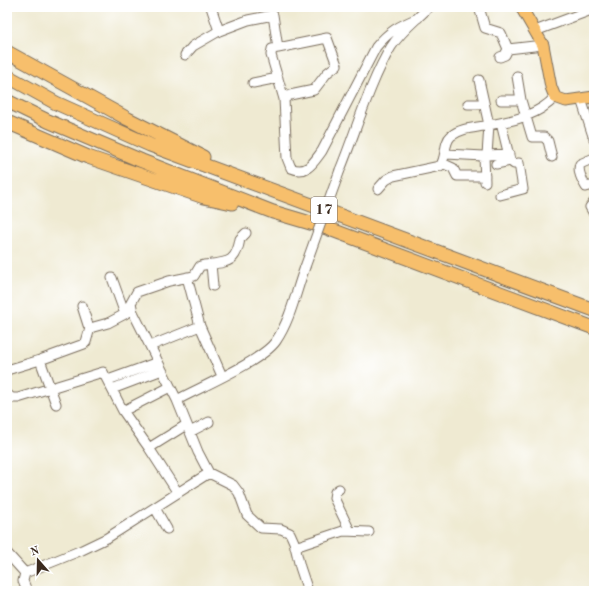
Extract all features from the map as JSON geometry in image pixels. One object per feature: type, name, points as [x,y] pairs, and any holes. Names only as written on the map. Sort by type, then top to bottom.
[{"type":"highway","points":[[7,52],[128,119],[256,184]]},
{"type":"highway","name":"17","points":[[7,76],[56,103],[150,145],[594,310]]},
{"type":"highway","name":"17","points":[[7,101],[48,121],[142,161],[273,212],[324,227],[594,328]]},
{"type":"highway","points":[[7,122],[88,158],[204,197],[273,212]]},
{"type":"main road","points":[[521,7],[543,45],[551,87],[555,97],[566,101],[594,97]]},
{"type":"street","points":[[212,7],[220,31]]},
{"type":"street","points":[[176,400],[258,357],[275,342],[285,324],[340,170],[386,58],[403,32],[429,7]]},
{"type":"street","points":[[479,7],[487,23],[486,28],[501,33],[508,49]]},
{"type":"street","points":[[535,31],[594,9]]},
{"type":"street","points":[[185,55],[193,46],[220,31],[242,22],[273,15],[278,48]]},
{"type":"street","points":[[284,99],[290,95],[314,90],[327,73],[337,65],[328,38],[272,49],[271,56],[284,99],[287,158],[291,168],[298,171],[305,170],[322,151],[376,47],[392,31],[418,18]]},
{"type":"street","points":[[508,49],[543,45]]},
{"type":"street","points":[[500,57],[505,55],[508,49]]},
{"type":"street","points":[[517,76],[521,100],[532,137],[544,137],[548,141],[552,157]]},
{"type":"street","points":[[253,83],[278,78]]},
{"type":"street","points":[[479,80],[489,126],[487,155],[510,158]]},
{"type":"street","points":[[378,189],[392,176],[436,168],[444,158],[447,142],[451,136],[472,127],[489,126],[542,110],[555,97]]},
{"type":"street","points":[[581,99],[594,139]]},
{"type":"street","points":[[501,100],[521,100]]},
{"type":"street","points":[[468,104],[484,104]]},
{"type":"street","points":[[500,195],[523,189],[519,163],[514,164],[510,158],[501,123]]},
{"type":"street","points":[[484,156],[485,179],[457,176],[453,168],[444,158],[484,156]]},
{"type":"street","points":[[496,164],[510,158]]},
{"type":"street","points":[[594,158],[580,164],[579,167],[582,180],[586,187],[594,185]]},
{"type":"street","points":[[594,202],[590,207],[594,214]]},
{"type":"street","points":[[90,328],[125,314],[137,292],[197,274],[200,266],[230,260],[236,256],[240,239],[246,233]]},
{"type":"street","points":[[211,264],[213,286]]},
{"type":"street","points":[[187,277],[200,326],[222,376]]},
{"type":"street","points":[[112,278],[125,314]]},
{"type":"street","points":[[131,303],[133,312],[170,387],[209,473],[233,485],[239,493],[248,515],[256,525],[261,528],[287,530],[293,537],[308,591]]},
{"type":"street","points":[[7,370],[84,344],[90,328],[82,306]]},
{"type":"street","points":[[150,346],[200,326]]},
{"type":"street","points":[[40,360],[56,404]]},
{"type":"street","points":[[108,380],[160,366]]},
{"type":"street","points":[[112,389],[160,366]]},
{"type":"street","points":[[7,394],[12,398],[18,398],[100,372],[105,373],[123,411],[178,493]]},
{"type":"street","points":[[123,411],[170,387]]},
{"type":"street","points":[[149,448],[188,428],[209,422]]},
{"type":"street","points":[[25,573],[82,550],[120,530],[209,473]]},
{"type":"street","points":[[340,489],[335,492],[334,498],[350,531]]},
{"type":"street","points":[[155,508],[166,529]]},
{"type":"street","points":[[295,547],[350,531],[369,532]]},
{"type":"street","points":[[7,553],[25,573],[24,581],[27,591]]}]
